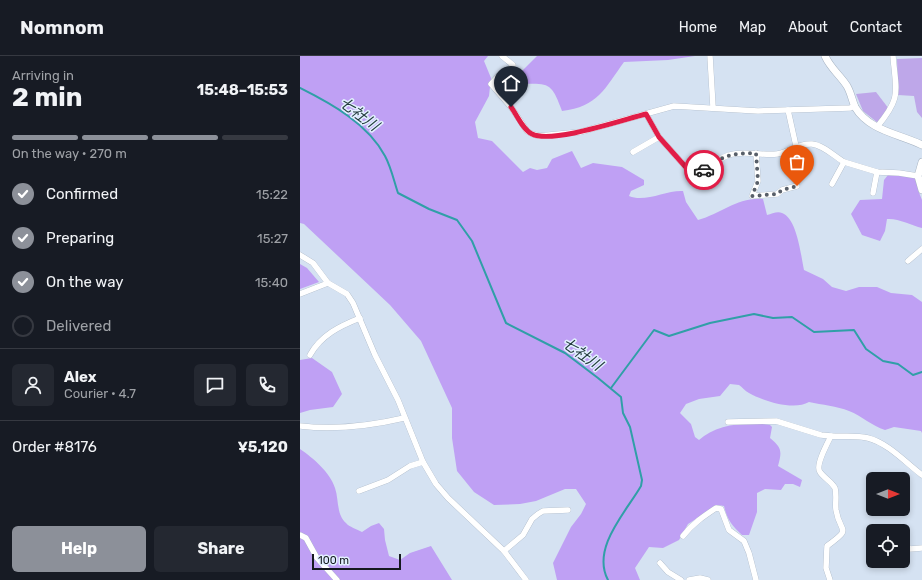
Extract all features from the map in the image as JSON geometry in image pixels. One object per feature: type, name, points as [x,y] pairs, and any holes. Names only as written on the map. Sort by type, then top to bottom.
[{"type":"street","points":[[502,56],[513,65],[513,67],[501,74],[491,84],[511,107],[527,131],[539,136],[571,134],[674,106],[713,107],[758,111],[850,108],[855,106]]},
{"type":"street","points":[[710,56],[713,107]]},
{"type":"street","points":[[825,56],[832,70],[847,86],[855,106],[860,113],[877,126],[922,145]]},
{"type":"street","points":[[877,126],[890,112],[894,101],[896,85],[893,56]]},
{"type":"street","points":[[788,110],[796,146]]},
{"type":"street","points":[[646,114],[659,137],[691,173],[700,173],[721,158],[730,154],[777,154],[802,144],[813,144],[820,146],[844,162],[877,172],[918,176]]},
{"type":"street","points":[[633,152],[659,137]]},
{"type":"street","points":[[756,153],[758,181],[752,196],[777,194],[782,190],[797,186]]},
{"type":"street","points":[[832,184],[844,162]]},
{"type":"street","points":[[922,162],[918,176],[922,190]]},
{"type":"street","points":[[873,194],[877,172]]},
{"type":"street","points":[[908,261],[922,250]]},
{"type":"street","points":[[300,255],[313,263],[328,283],[347,294],[353,302],[374,355],[398,400],[423,462],[436,484],[448,498],[504,551],[526,580]]},
{"type":"street","points":[[300,294],[328,283]]},
{"type":"street","points":[[310,355],[314,349],[334,330],[360,318]]},
{"type":"street","points":[[300,426],[336,428],[358,426],[404,418]]},
{"type":"street","points":[[728,422],[776,421],[822,436],[861,437],[885,446],[922,475]]},
{"type":"street","points":[[830,580],[826,568],[827,546],[842,535],[843,532],[836,510],[835,488],[818,469],[819,463],[831,436]]},
{"type":"street","points":[[358,491],[388,480],[410,466],[423,462]]},
{"type":"street","points":[[683,536],[688,529],[706,515],[716,508],[721,509],[729,530],[744,541],[749,553],[756,580]]},
{"type":"street","points":[[504,551],[523,535],[532,519],[538,514],[568,510]]},
{"type":"street","points":[[300,535],[306,538],[317,558],[337,580]]},
{"type":"street","points":[[910,549],[922,548]]},
{"type":"street","points":[[660,562],[668,572],[681,580]]},
{"type":"street","points":[[689,580],[700,578],[708,580]]},
{"type":"shaded area","points":[[300,56],[488,56],[484,61],[491,78],[489,96],[475,122],[478,138],[492,141],[523,172],[530,168],[537,170],[547,168],[552,159],[572,151],[581,168],[593,163],[622,167],[644,180],[644,185],[631,191],[629,196],[642,198],[670,192],[683,191],[686,202],[698,220],[737,203],[754,199],[763,199],[767,215],[780,212],[787,216],[791,222],[798,238],[804,270],[823,279],[832,287],[846,291],[859,287],[877,287],[891,293],[912,295],[922,302],[922,433],[921,431],[894,427],[885,430],[844,409],[809,402],[803,405],[795,406],[770,402],[749,393],[739,385],[730,384],[720,396],[699,399],[686,404],[680,413],[691,424],[695,437],[699,440],[714,430],[733,425],[752,423],[770,425],[772,427],[770,438],[777,444],[780,450],[778,466],[802,480],[800,487],[793,484],[785,484],[781,490],[765,489],[757,493],[757,512],[749,535],[742,535],[738,532],[728,519],[724,506],[718,505],[688,524],[679,540],[663,548],[649,547],[635,568],[640,580],[557,580],[553,563],[571,527],[581,514],[586,504],[576,489],[565,489],[536,501],[520,504],[494,505],[474,492],[457,471],[452,438],[452,408],[421,341],[390,305],[304,224],[300,223]]},
{"type":"shaded area","points":[[537,56],[695,56],[668,60],[624,62],[606,88],[592,101],[574,109],[562,111],[555,95],[549,87],[539,84],[523,84],[518,75]]},
{"type":"shaded area","points":[[922,58],[922,118],[917,112],[914,96],[898,95],[897,59]]},
{"type":"shaded area","points":[[876,92],[889,109],[878,123],[863,111],[856,94]]},
{"type":"shaded area","points":[[899,174],[917,177],[918,190],[922,200],[922,228],[900,221],[887,219],[885,231],[880,241],[862,235],[851,214],[860,200],[882,199],[884,180],[888,175]]},
{"type":"shaded area","points":[[300,264],[307,268],[319,282],[300,289]]},
{"type":"shaded area","points":[[312,358],[332,372],[342,394],[333,407],[300,413],[300,360]]},
{"type":"shaded area","points":[[300,449],[325,471],[333,482],[339,511],[347,524],[362,532],[379,523],[384,529],[389,556],[400,560],[410,553],[431,546],[452,580],[300,580]]},
{"type":"waterway","name":"七社川","points":[[300,88],[336,108],[369,134],[387,160],[398,193],[429,209],[457,220],[472,241],[506,323],[565,353],[621,397],[623,413],[630,427],[642,480],[641,486],[619,519],[607,543],[604,555],[604,568],[608,580]]},
{"type":"waterway","name":"七社川","points":[[611,388],[654,330],[669,336],[710,323],[754,314],[773,318],[792,317],[814,332],[854,330],[866,349],[883,361],[898,364],[913,375],[922,372]]},
{"type":"way so far","points":[[704,170],[721,158],[730,154],[756,153],[758,161],[758,181],[752,196],[777,194],[782,190],[797,186]]},
{"type":"route","points":[[511,107],[527,131],[539,136],[571,134],[646,114],[659,137],[691,173],[696,174],[704,170]]}]
